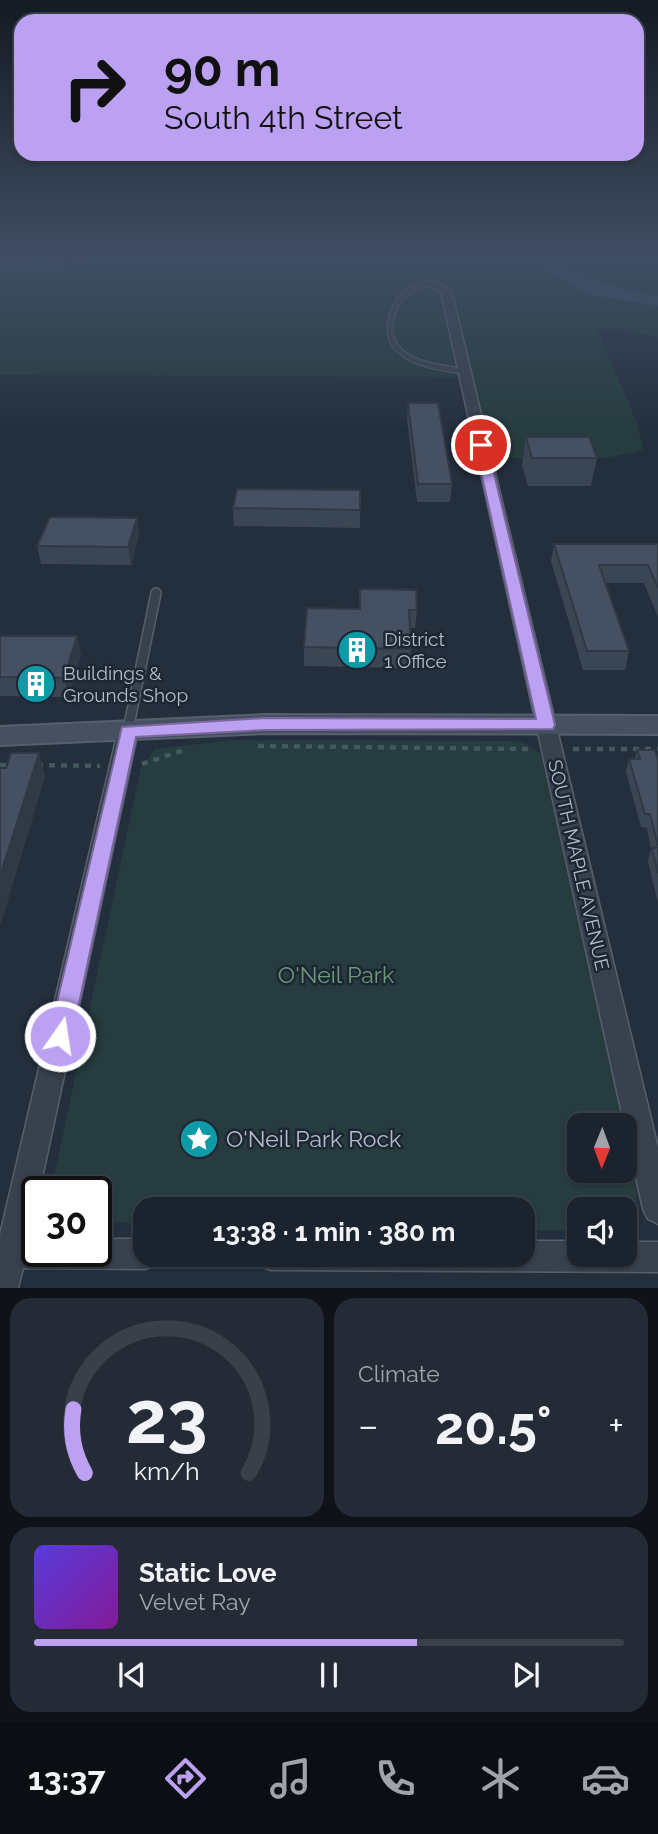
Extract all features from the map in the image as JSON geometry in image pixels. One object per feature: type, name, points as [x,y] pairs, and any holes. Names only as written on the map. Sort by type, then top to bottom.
[{"type":"main road","points":[[0,736],[265,724],[540,737],[658,725]]},
{"type":"street","name":"SOUTH MAPLE AVENUE","points":[[451,314],[540,737],[658,1209]]},
{"type":"street","points":[[4,1288],[128,731]]},
{"type":"street","points":[[11,1253],[133,1254]]},
{"type":"street","points":[[535,1256],[658,1257]]},
{"type":"lane","points":[[392,314],[389,323],[389,339],[398,351],[420,362],[462,371]]},
{"type":"lane","points":[[128,731],[156,593]]},
{"type":"path","points":[[250,746],[540,737]]},
{"type":"path","points":[[143,764],[158,761],[173,751],[190,748]]},
{"type":"path","points":[[572,749],[658,749]]},
{"type":"path","points":[[0,765],[13,765]]},
{"type":"path","points":[[25,765],[100,766]]},
{"type":"green space","points":[[0,314],[658,314],[658,337],[625,330],[597,329],[637,423],[643,449],[591,459],[529,459],[490,453],[463,377],[0,375]]},
{"type":"green space","name":"O'Neil Park","points":[[232,740],[513,741],[524,743],[541,754],[621,1113],[567,1113],[567,1183],[637,1183],[636,1197],[567,1197],[567,1231],[535,1230],[535,1197],[133,1197],[133,1223],[112,1222],[112,1176],[54,1176],[141,767],[155,749]]},
{"type":"building","points":[[408,403],[438,403],[452,484],[418,484]]},
{"type":"building","points":[[526,437],[589,437],[597,458],[532,458]]},
{"type":"building","points":[[237,489],[360,490],[360,510],[233,508]]},
{"type":"building","points":[[50,517],[137,518],[128,547],[37,546]]},
{"type":"building","points":[[554,544],[658,544],[658,588],[648,565],[599,565],[629,651],[587,651]]},
{"type":"building","points":[[360,589],[416,590],[417,610],[409,610],[411,649],[304,647],[307,608],[360,609]]},
{"type":"building","points":[[0,636],[77,636],[64,678],[0,677]]},
{"type":"building","points":[[637,750],[655,750],[658,759],[658,846],[650,814],[645,814],[629,759],[640,759]]},
{"type":"building","points":[[11,753],[39,753],[0,876],[0,768],[6,768]]},
{"type":"building","points":[[652,848],[658,848],[658,873]]},
{"type":"place","name":"District 1 Office","points":[[357,650]]},
{"type":"place","name":"Buildings & Grounds Shop","points":[[36,684]]},
{"type":"place","name":"O'Neil Park Rock","points":[[199,1139]]},
{"type":"route","points":[[60,1036],[128,731],[265,724],[546,725],[481,445]]}]
